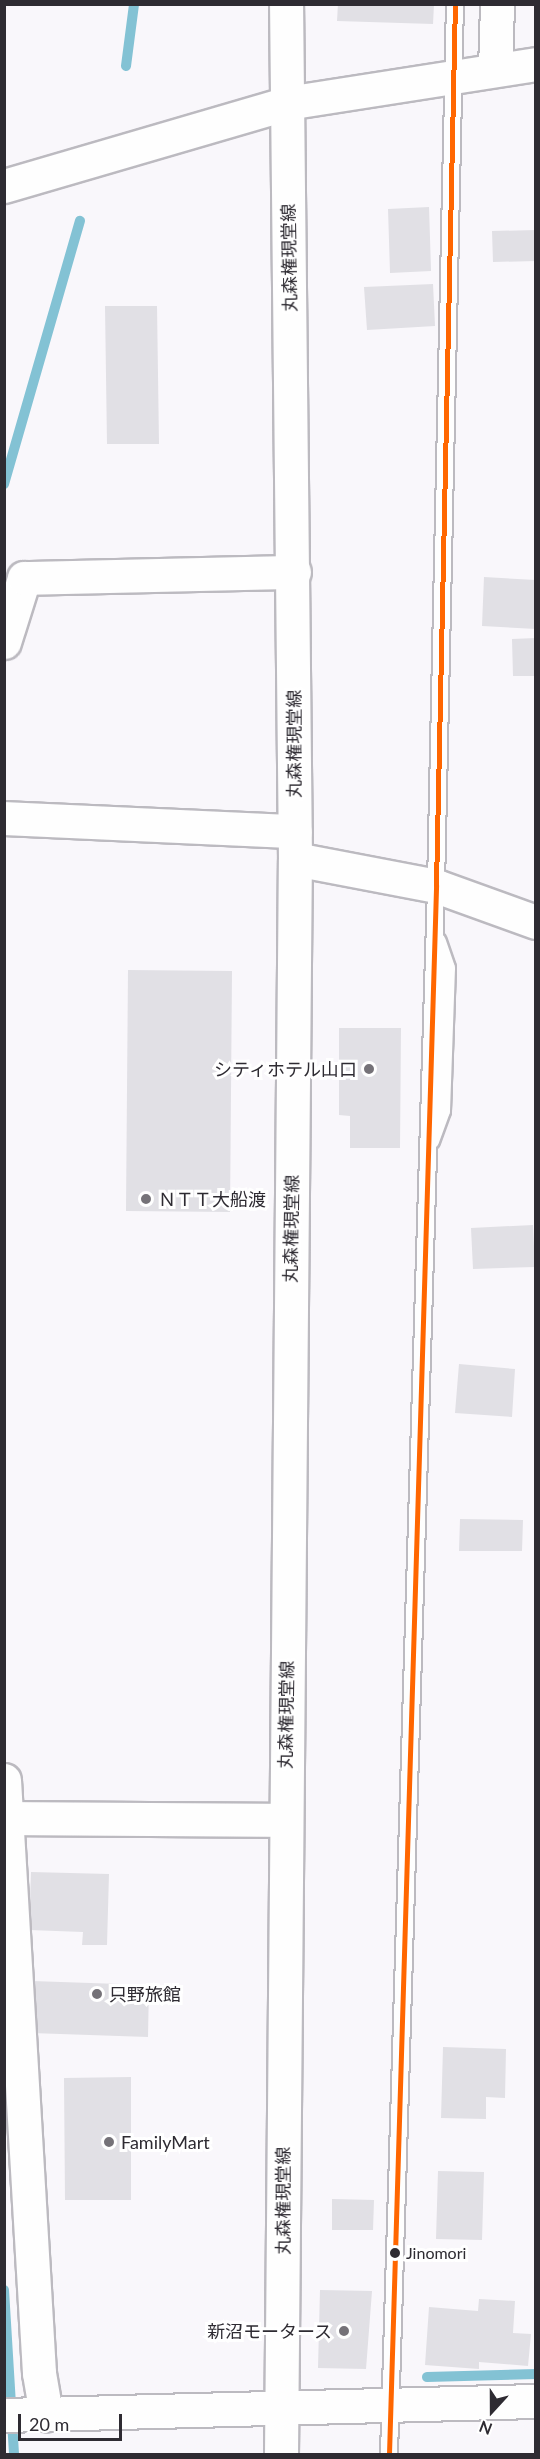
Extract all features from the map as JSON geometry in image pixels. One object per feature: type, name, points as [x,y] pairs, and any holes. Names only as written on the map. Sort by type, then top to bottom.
[{"type":"street","name":"丸森権現堂線","points":[[281,2454],[295,845],[294,572],[286,4]]},
{"type":"street","points":[[495,69],[497,4]]},
{"type":"street","points":[[4,186],[287,103],[454,75],[536,64]]},
{"type":"street","points":[[4,642],[24,578],[294,572]]},
{"type":"street","points":[[4,818],[295,845],[436,886],[536,922]]},
{"type":"street","points":[[4,1780],[39,2373],[28,2415],[282,2410],[536,2401]]},
{"type":"street","points":[[6,1818],[285,1820]]},
{"type":"lane","points":[[389,2454],[426,1153],[436,886],[455,4]]},
{"type":"building","points":[[338,4],[434,4],[433,24],[337,21]]},
{"type":"building","points":[[429,207],[431,271],[390,273],[388,209]]},
{"type":"building","points":[[536,230],[536,261],[493,262],[492,231]]},
{"type":"building","points":[[433,284],[435,326],[367,330],[364,287]]},
{"type":"building","points":[[105,306],[157,306],[159,444],[107,444]]},
{"type":"building","points":[[484,577],[536,580],[536,629],[482,626]]},
{"type":"building","points":[[536,638],[536,676],[513,676],[512,639]]},
{"type":"building","points":[[128,970],[232,971],[230,1212],[126,1211]]},
{"type":"building","points":[[339,1028],[401,1028],[400,1148],[350,1148],[350,1116],[339,1115]]},
{"type":"building","points":[[533,1225],[535,1267],[473,1269],[471,1228]]},
{"type":"building","points":[[459,1364],[515,1369],[512,1417],[455,1413]]},
{"type":"building","points":[[460,1519],[523,1520],[522,1551],[459,1551]]},
{"type":"building","points":[[31,1872],[109,1874],[107,1945],[82,1945],[83,1932],[29,1930]]},
{"type":"building","points":[[32,1981],[149,1985],[148,2037],[31,2033]]},
{"type":"building","points":[[443,2047],[506,2049],[505,2098],[486,2097],[486,2119],[441,2118]]},
{"type":"building","points":[[131,2077],[131,2200],[65,2200],[64,2078]]},
{"type":"building","points":[[438,2171],[484,2172],[482,2240],[436,2239]]},
{"type":"building","points":[[332,2199],[374,2200],[373,2230],[332,2230]]},
{"type":"building","points":[[320,2290],[372,2291],[366,2369],[318,2368]]},
{"type":"building","points":[[479,2299],[515,2301],[513,2333],[531,2334],[528,2366],[479,2362],[479,2369],[425,2365],[429,2307],[478,2311]]},
{"type":"waterway","points":[[126,66],[134,4]]},
{"type":"waterway","points":[[4,484],[80,221]]},
{"type":"waterway","points":[[4,2290],[14,2454]]},
{"type":"waterway","points":[[427,2377],[536,2374]]},
{"type":"transit line","points":[[389,2454],[436,886],[455,4]]},
{"type":"place","name":"シティホテル山口","points":[[369,1069]]},
{"type":"place","name":"ＮＴＴ大船渡","points":[[146,1199]]},
{"type":"place","name":"只野旅館","points":[[97,1994]]},
{"type":"place","name":"FamilyMart","points":[[109,2142]]},
{"type":"place","name":"Jinomori","points":[[395,2253]]},
{"type":"place","name":"新沼モータース","points":[[344,2331]]}]
